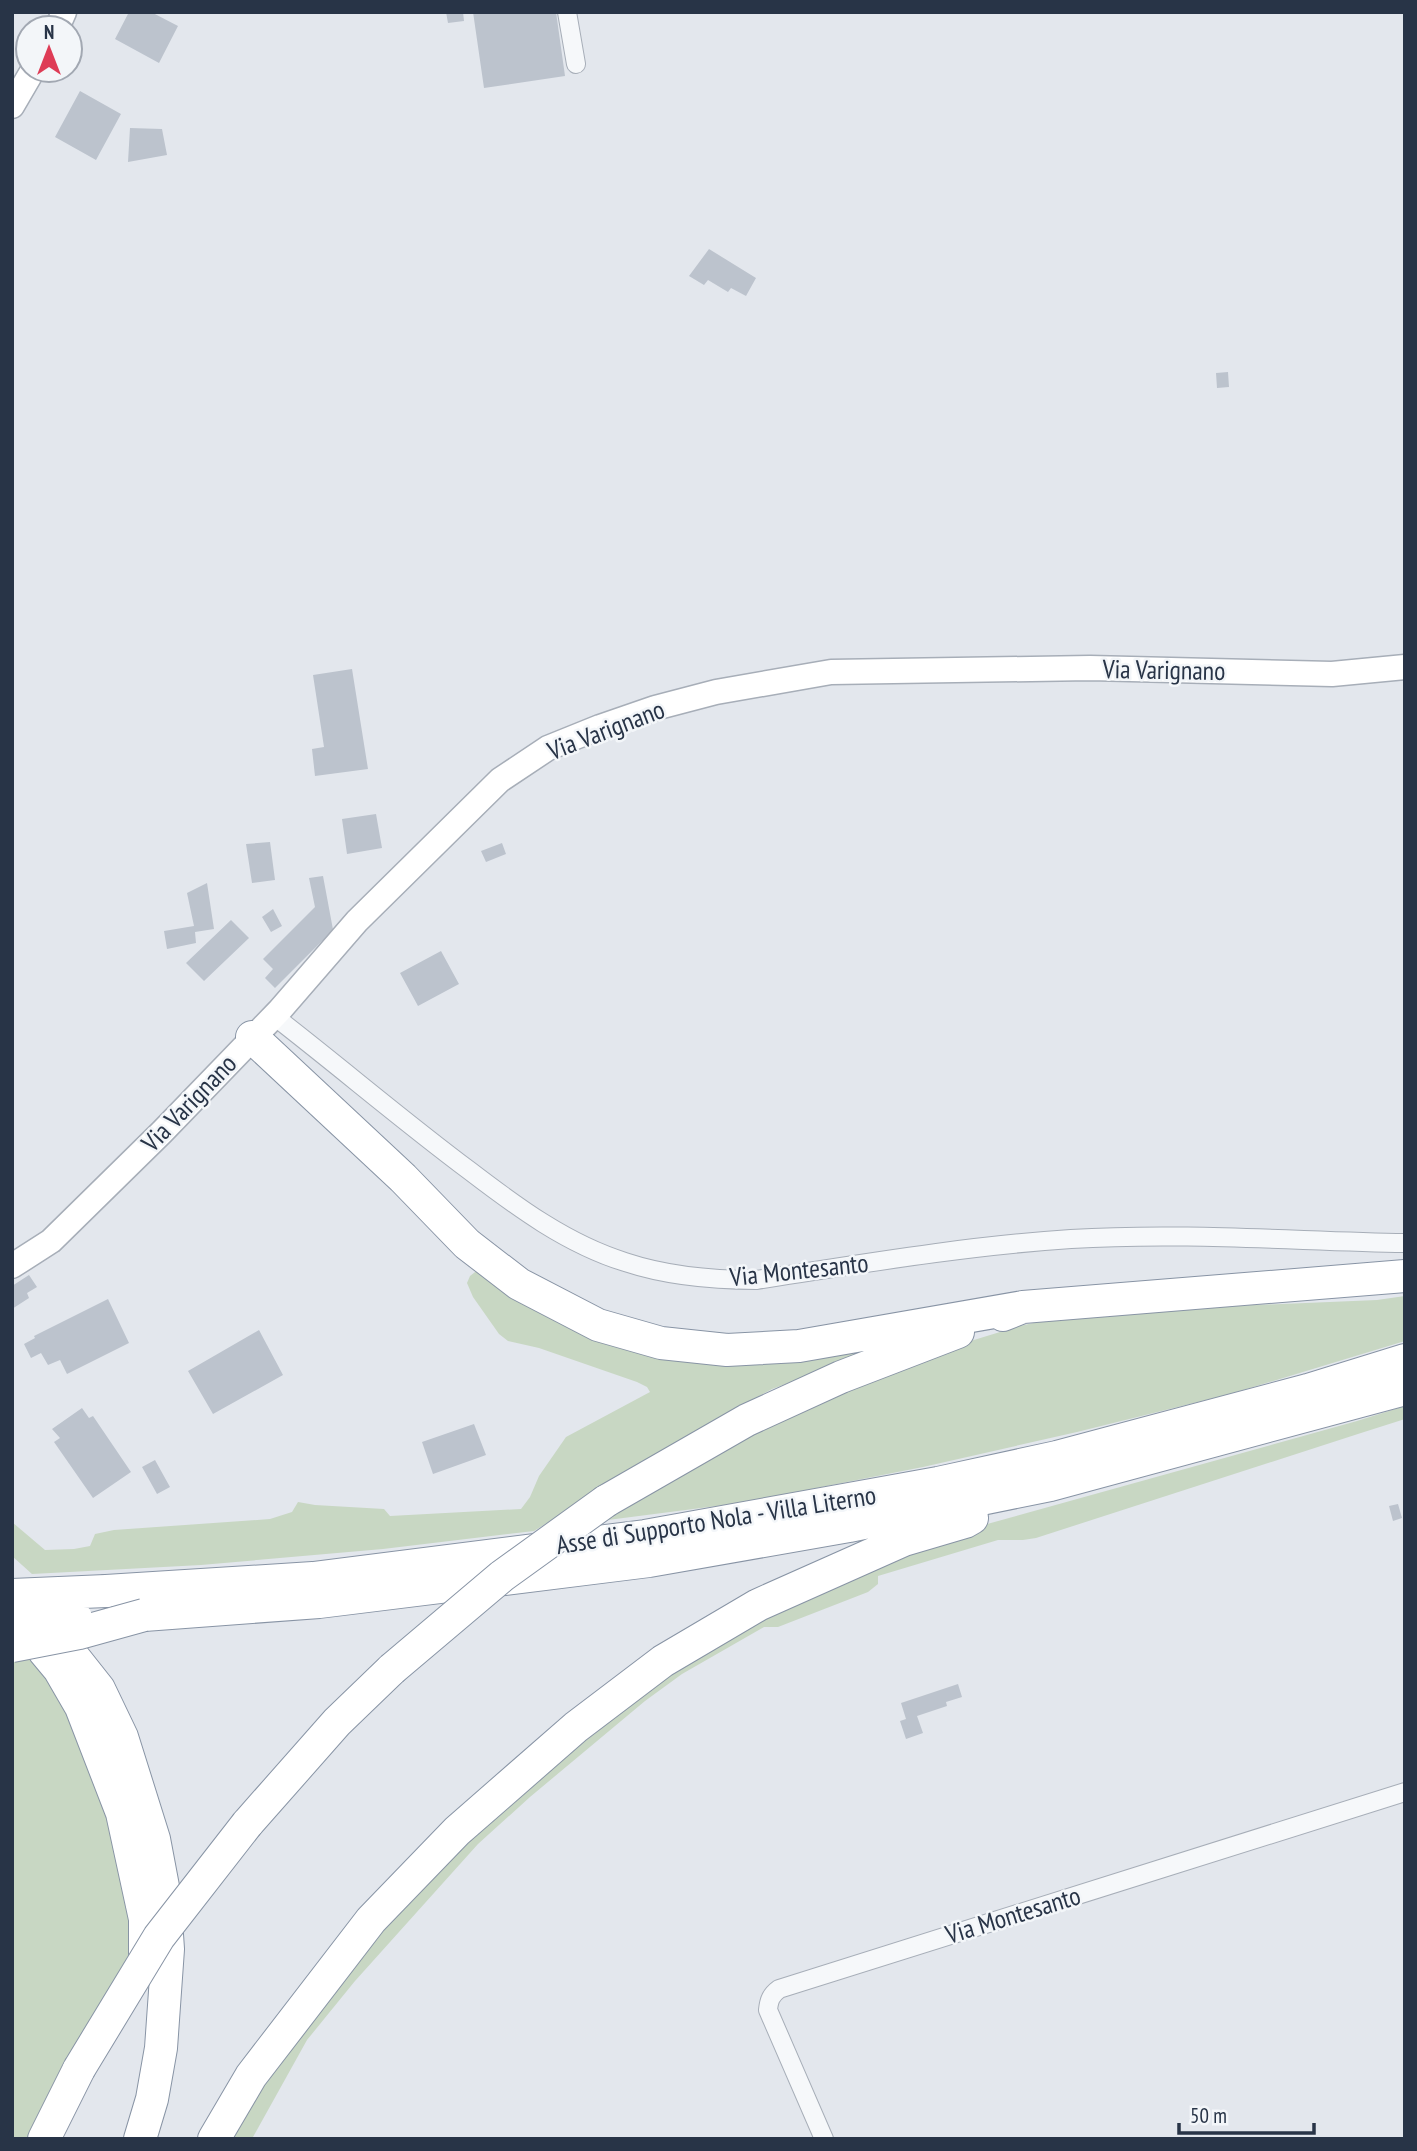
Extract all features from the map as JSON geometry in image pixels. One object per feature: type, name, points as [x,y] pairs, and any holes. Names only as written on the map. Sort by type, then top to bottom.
[{"type":"highway","points":[[263,1027],[467,1244],[519,1284],[598,1325],[661,1343],[727,1350],[799,1346],[1023,1307],[1405,1276]]},
{"type":"highway","points":[[44,2139],[79,2069],[159,1937],[247,1824],[337,1722],[392,1670],[502,1576],[606,1501],[747,1420],[841,1377],[1023,1307]]},
{"type":"highway","name":"Asse di Supporto Nola - Villa Literno","points":[[12,1595],[313,1578],[658,1533],[938,1483],[1057,1457],[1308,1390],[1405,1360]]},
{"type":"highway","name":"Asse di Supporto Nola - Villa Literno","points":[[12,1620],[144,1615],[319,1602],[649,1561],[849,1526],[1050,1485],[1405,1389]]},
{"type":"highway","points":[[214,2139],[251,2076],[371,1920],[457,1831],[576,1727],[663,1661],[758,1605],[904,1540],[965,1522],[1012,1493]]},
{"type":"highway","points":[[12,1580],[100,1689],[122,1737],[154,1839],[164,1892],[168,1948],[161,2048],[152,2099],[140,2139]]},
{"type":"highway","points":[[12,1614],[59,1670],[81,1707],[122,1813],[145,1919],[146,2012],[132,2139]]},
{"type":"highway","points":[[12,1646],[79,1633],[144,1615]]},
{"type":"street","points":[[567,12],[576,64]]},
{"type":"street","points":[[12,106],[25,84]]},
{"type":"street","name":"Via Varignano","points":[[12,1266],[51,1241],[162,1132],[263,1027],[357,921],[500,780],[548,748],[656,708],[716,692],[831,672],[1090,668],[1332,674],[1405,667]]},
{"type":"street","name":"Via Montesanto","points":[[263,1027],[443,1151],[537,1220],[621,1261],[671,1274],[755,1280],[950,1252],[1070,1239],[1152,1236],[1405,1243]]},
{"type":"street","name":"Via Montesanto","points":[[824,2139],[768,2010],[769,2001],[779,1989],[1405,1792]]},
{"type":"green space","points":[[479,1269],[609,1336],[884,1348],[772,1389],[704,1426],[534,1531],[383,1549],[201,1565],[32,1574],[12,1556],[12,1522],[45,1550],[90,1546],[95,1534],[114,1530],[270,1519],[292,1512],[298,1502],[384,1509],[390,1516],[521,1509],[530,1497],[539,1476],[566,1437],[650,1392],[647,1387],[637,1382],[539,1348],[508,1341],[499,1334],[473,1297],[467,1283],[470,1276]]},
{"type":"green space","points":[[1405,1296],[1405,1341],[1230,1394],[923,1467],[740,1503],[600,1521],[743,1435],[951,1347],[1020,1326],[1060,1317],[1134,1310],[1377,1300]]},
{"type":"green space","points":[[1405,1406],[1405,1419],[1036,1538],[998,1540],[878,1576],[878,1584],[868,1592],[778,1627],[764,1627],[682,1674],[645,1701],[478,1844],[355,1981],[307,2040],[253,2137],[225,2139],[269,2068],[387,1918],[540,1766],[715,1639],[919,1543]]},
{"type":"green space","points":[[38,1654],[71,1709],[114,1819],[136,1946],[66,2061],[28,2139],[12,2139],[12,1660]]},
{"type":"building","points":[[129,12],[151,12],[178,26],[159,63],[115,39]]},
{"type":"building","points":[[446,12],[463,12],[464,21],[448,23]]},
{"type":"building","points":[[473,12],[556,12],[565,76],[484,88]]},
{"type":"building","points":[[80,91],[121,114],[96,160],[55,137]]},
{"type":"building","points":[[130,128],[162,129],[167,155],[128,162]]},
{"type":"building","points":[[709,249],[756,278],[746,296],[731,288],[728,292],[708,280],[704,285],[689,276]]},
{"type":"building","points":[[1228,372],[1229,387],[1217,388],[1216,373]]},
{"type":"building","points":[[352,669],[368,769],[315,776],[312,749],[324,747],[313,675]]},
{"type":"building","points":[[376,814],[382,848],[347,854],[342,819]]},
{"type":"building","points":[[270,842],[275,880],[252,883],[246,844]]},
{"type":"building","points":[[502,843],[506,854],[486,862],[481,851]]},
{"type":"building","points":[[323,876],[334,935],[322,941],[275,988],[265,978],[273,969],[263,959],[315,907],[309,878]]},
{"type":"building","points":[[207,883],[214,929],[195,932],[196,943],[167,949],[164,931],[194,926],[187,893]]},
{"type":"building","points":[[273,909],[282,926],[271,932],[262,917]]},
{"type":"building","points":[[231,920],[249,938],[204,981],[186,963]]},
{"type":"building","points":[[441,951],[459,984],[418,1006],[400,973]]},
{"type":"building","points":[[29,1275],[37,1287],[27,1293],[29,1298],[12,1309],[12,1286]]},
{"type":"building","points":[[108,1299],[129,1343],[67,1374],[60,1360],[48,1365],[41,1353],[31,1358],[24,1344],[35,1338],[34,1336]]},
{"type":"building","points":[[259,1330],[283,1375],[213,1414],[188,1371]]},
{"type":"building","points":[[82,1408],[89,1418],[93,1416],[131,1472],[93,1498],[54,1442],[60,1438],[52,1429]]},
{"type":"building","points":[[474,1424],[486,1455],[433,1474],[422,1442]]},
{"type":"building","points":[[155,1460],[170,1487],[157,1494],[142,1467]]},
{"type":"building","points":[[1398,1504],[1402,1518],[1393,1521],[1389,1506]]},
{"type":"building","points":[[958,1684],[962,1697],[946,1702],[947,1706],[917,1716],[923,1733],[906,1739],[900,1721],[906,1719],[901,1703]]}]
